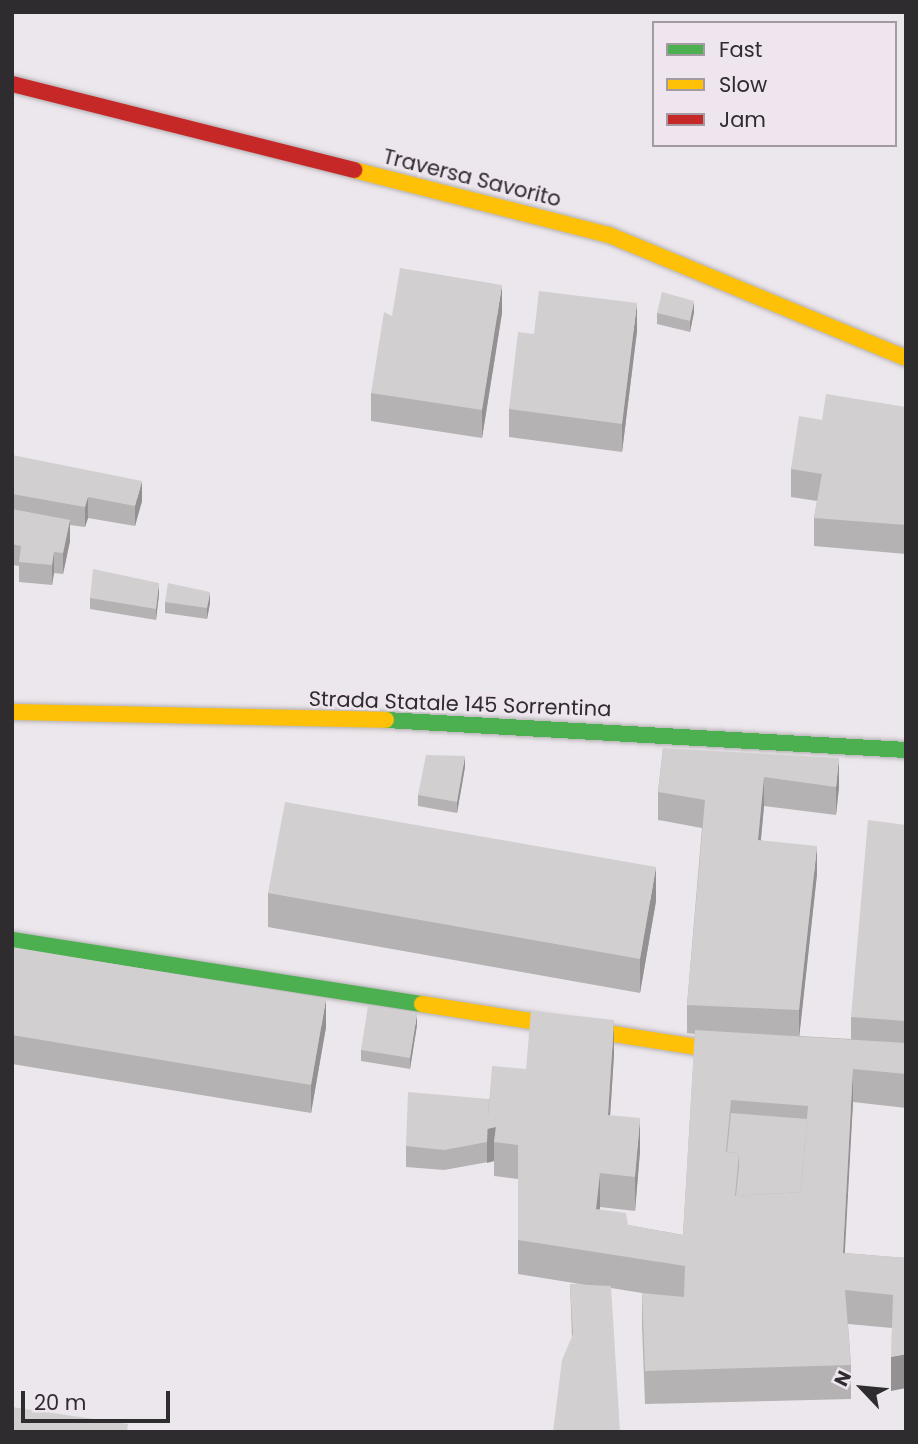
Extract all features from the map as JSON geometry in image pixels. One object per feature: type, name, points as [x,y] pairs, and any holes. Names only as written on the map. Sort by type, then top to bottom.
[{"type":"main road","name":"Traversa Savorito","points":[[12,84],[609,235],[906,358]]},
{"type":"main road","name":"Strada Statale 145 Sorrentina","points":[[12,712],[467,722],[906,750]]},
{"type":"main road","points":[[12,940],[772,1059]]},
{"type":"building","points":[[400,268],[502,285],[482,410],[371,393],[384,312],[392,316]]},
{"type":"building","points":[[539,291],[637,303],[622,424],[509,409],[518,332],[534,334]]},
{"type":"building","points":[[662,292],[694,301],[690,321],[657,313]]},
{"type":"building","points":[[826,394],[906,407],[906,525],[814,518],[822,474],[791,469],[799,416],[822,420]]},
{"type":"building","points":[[12,455],[142,481],[135,506],[88,497],[85,507],[12,494]]},
{"type":"building","points":[[12,509],[70,520],[63,553],[54,552],[52,565],[19,562],[21,546],[12,544]]},
{"type":"building","points":[[93,569],[159,583],[156,609],[90,598]]},
{"type":"building","points":[[168,583],[210,592],[207,608],[165,602]]},
{"type":"building","points":[[663,748],[839,758],[836,787],[764,777],[758,840],[817,846],[799,1010],[687,1005],[705,800],[658,792]]},
{"type":"building","points":[[426,755],[465,756],[457,802],[418,795]]},
{"type":"building","points":[[285,802],[656,867],[640,959],[268,893]]},
{"type":"building","points":[[868,820],[906,825],[906,1021],[851,1017]]},
{"type":"building","points":[[12,947],[326,999],[311,1085],[12,1035]]},
{"type":"building","points":[[368,1006],[417,1014],[410,1058],[361,1050]]},
{"type":"building","points":[[531,1011],[614,1020],[608,1115],[640,1118],[635,1177],[600,1173],[596,1209],[626,1213],[628,1225],[683,1235],[695,1030],[906,1043],[906,1074],[853,1069],[843,1253],[906,1258],[906,1354],[891,1357],[893,1295],[845,1290],[851,1365],[645,1371],[642,1293],[684,1297],[685,1266],[518,1240],[518,1145],[494,1142],[496,1127],[487,1129],[492,1066],[526,1069]],"holes":[[[731,1100],[808,1106],[801,1192],[735,1196],[739,1153],[726,1152]]]},
{"type":"building","points":[[408,1092],[489,1099],[487,1142],[444,1150],[406,1146]]},
{"type":"building","points":[[731,1113],[807,1119],[801,1192],[736,1196],[739,1153],[727,1152]]},
{"type":"building","points":[[570,1284],[611,1286],[620,1432],[553,1432],[562,1360],[573,1334]]},
{"type":"building","points":[[12,1407],[128,1424],[127,1432],[12,1432]]},
{"type":"traffic: fast","points":[[386,720],[906,750]]},
{"type":"traffic: fast","points":[[12,940],[422,1004]]},
{"type":"traffic: slow","points":[[354,170],[609,235],[906,358]]},
{"type":"traffic: slow","points":[[12,712],[386,720]]},
{"type":"traffic: slow","points":[[422,1004],[747,1055]]},
{"type":"traffic: jam","points":[[12,84],[354,170]]}]
